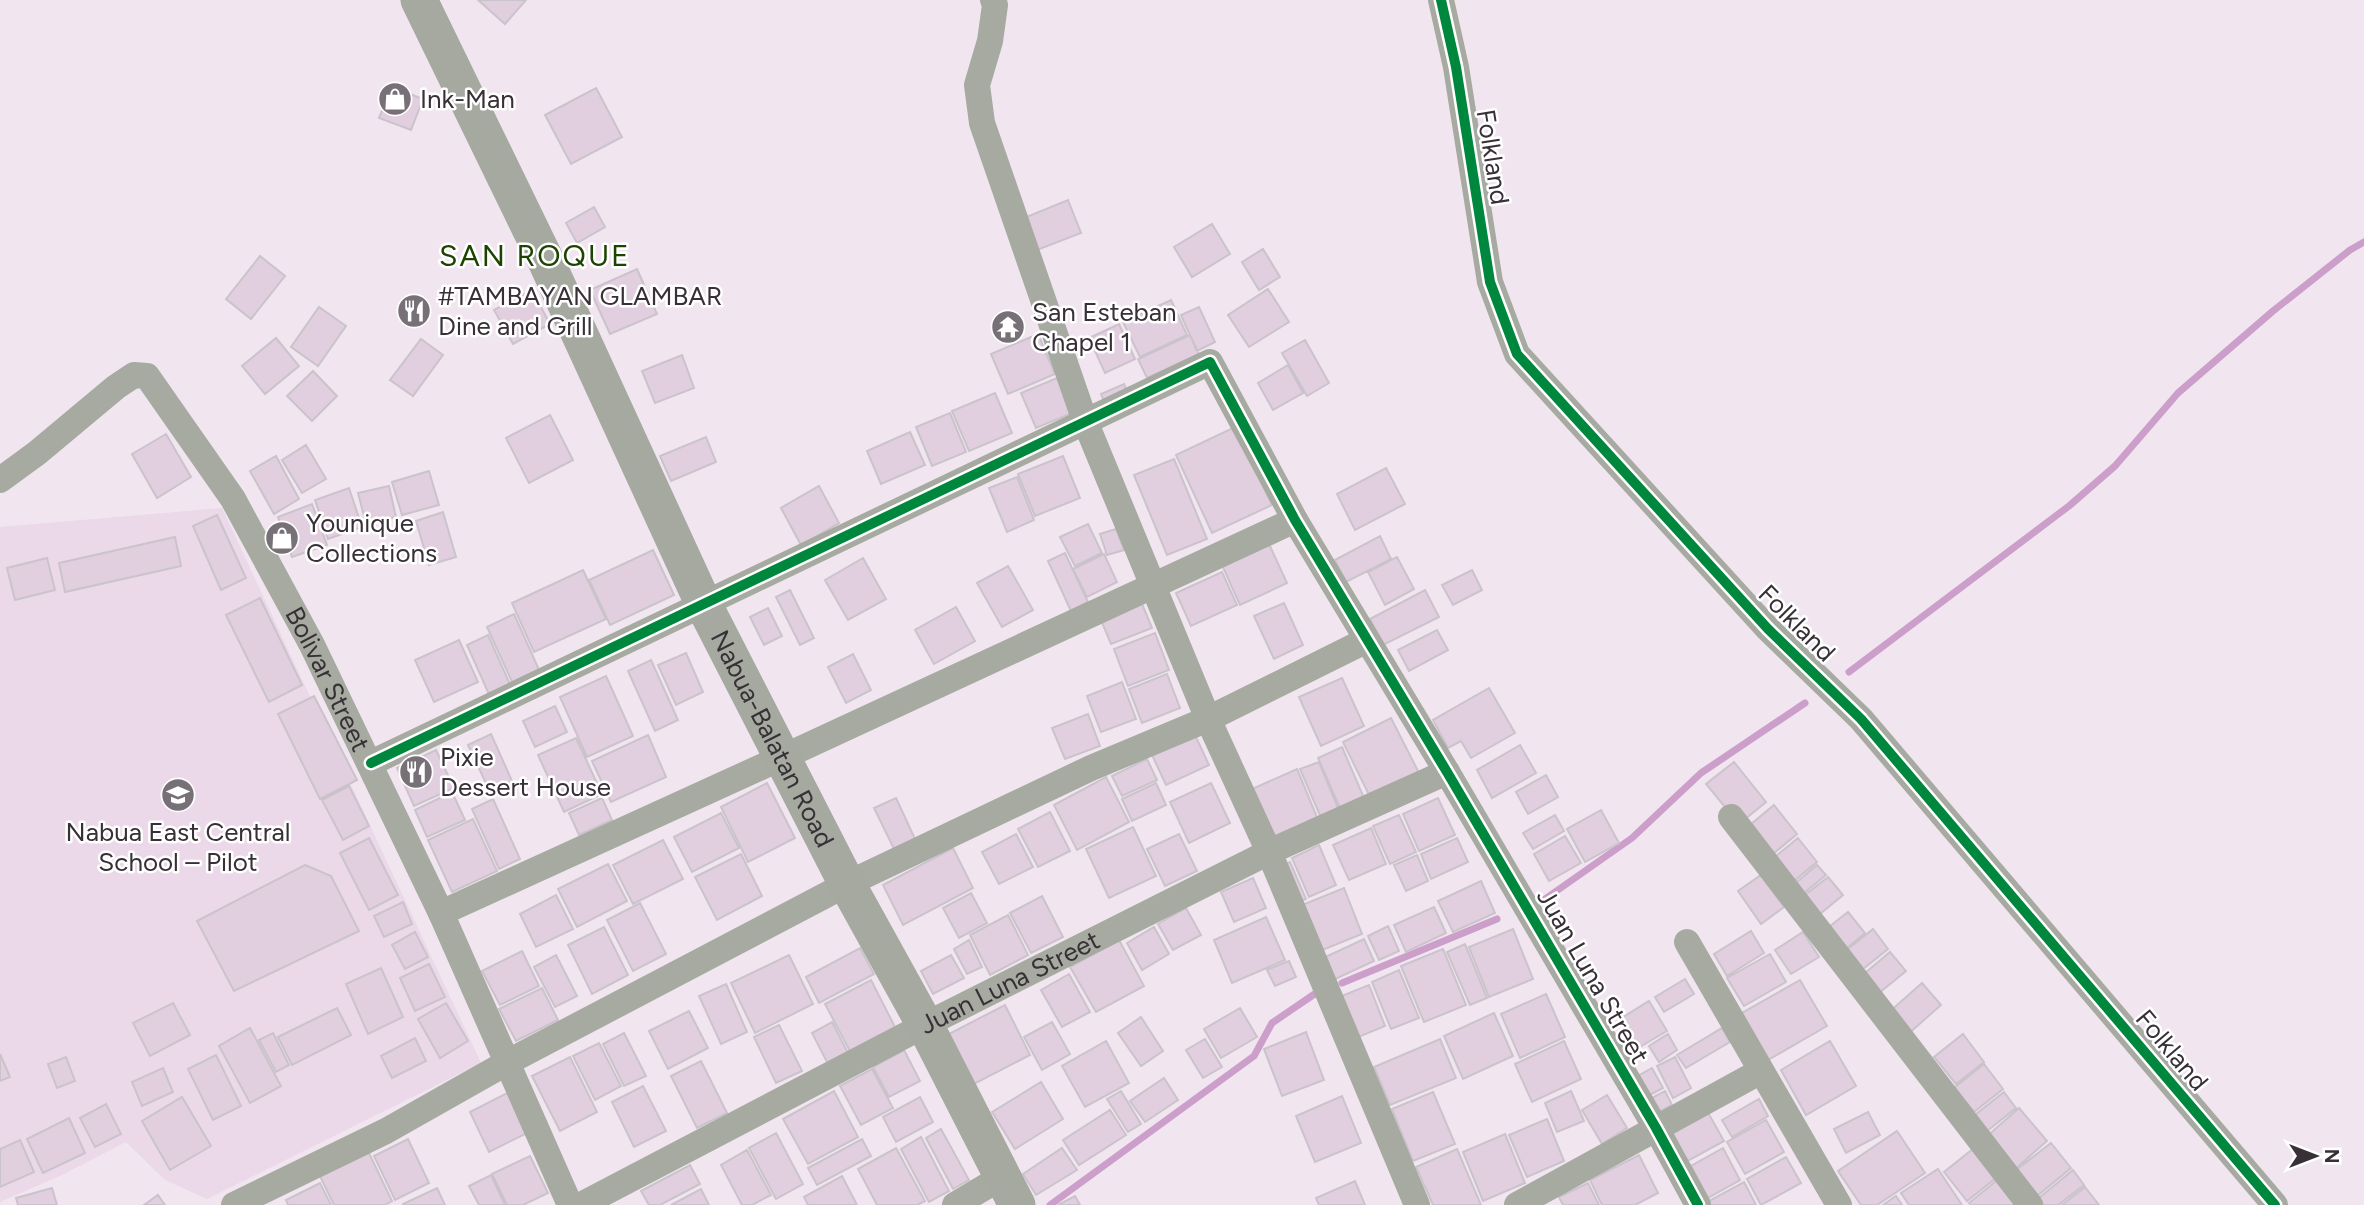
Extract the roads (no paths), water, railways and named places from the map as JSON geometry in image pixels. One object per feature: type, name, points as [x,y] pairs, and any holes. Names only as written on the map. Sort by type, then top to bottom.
[{"type":"main road","name":"Nabua-Balatan Road","points":[[419,0],[553,276],[704,605],[847,884],[925,1025],[1010,1191]]},
{"type":"street","points":[[993,0],[995,5],[990,41],[977,85],[982,123],[1085,421],[1208,719],[1269,852],[1417,1205]]},
{"type":"street","name":"Folkland","points":[[1441,0],[1456,68],[1490,282],[1517,354],[1768,629],[1861,719],[2275,1205]]},
{"type":"street","points":[[370,764],[1210,362],[1295,520],[1447,772]]},
{"type":"street","name":"Bolivar Street","points":[[0,480],[116,387],[134,375],[147,376],[233,499],[312,645],[441,913],[570,1205]]},
{"type":"street","points":[[441,913],[1295,520]]},
{"type":"street","points":[[234,1205],[386,1131],[508,1062],[847,884],[1091,768],[1208,719],[1367,640]]},
{"type":"street","name":"Juan Luna Street","points":[[581,1205],[925,1025],[1269,852],[1447,772],[1656,1128],[1698,1205]]},
{"type":"street","points":[[1731,817],[2030,1205]]},
{"type":"street","points":[[1687,942],[1839,1205]]},
{"type":"street","points":[[1517,1205],[1761,1071]]},
{"type":"street","points":[[955,1205],[1010,1191]]},
{"type":"waterway","points":[[1849,672],[2069,506],[2115,466],[2178,393],[2273,311],[2364,242]]},
{"type":"waterway","points":[[1545,899],[1632,838],[1701,773],[1805,703]]},
{"type":"waterway","points":[[1342,983],[1497,919]]},
{"type":"waterway","points":[[1050,1205],[1254,1056],[1272,1023],[1316,993]]},
{"type":"place","name":"Ink-Man","points":[[395,99]]},
{"type":"place","name":"#TAMBAYAN GLAMBAR Dine and Grill","points":[[414,311]]},
{"type":"place","name":"San Esteban Chapel 1","points":[[1008,327]]},
{"type":"place","name":"Younique Collections","points":[[282,538]]},
{"type":"place","name":"Pixie Dessert House","points":[[416,772]]},
{"type":"place","name":"Nabua East Central School – Pilot","points":[[178,795]]},
{"type":"district","name":"SAN ROQUE","points":[[535,255]]}]
